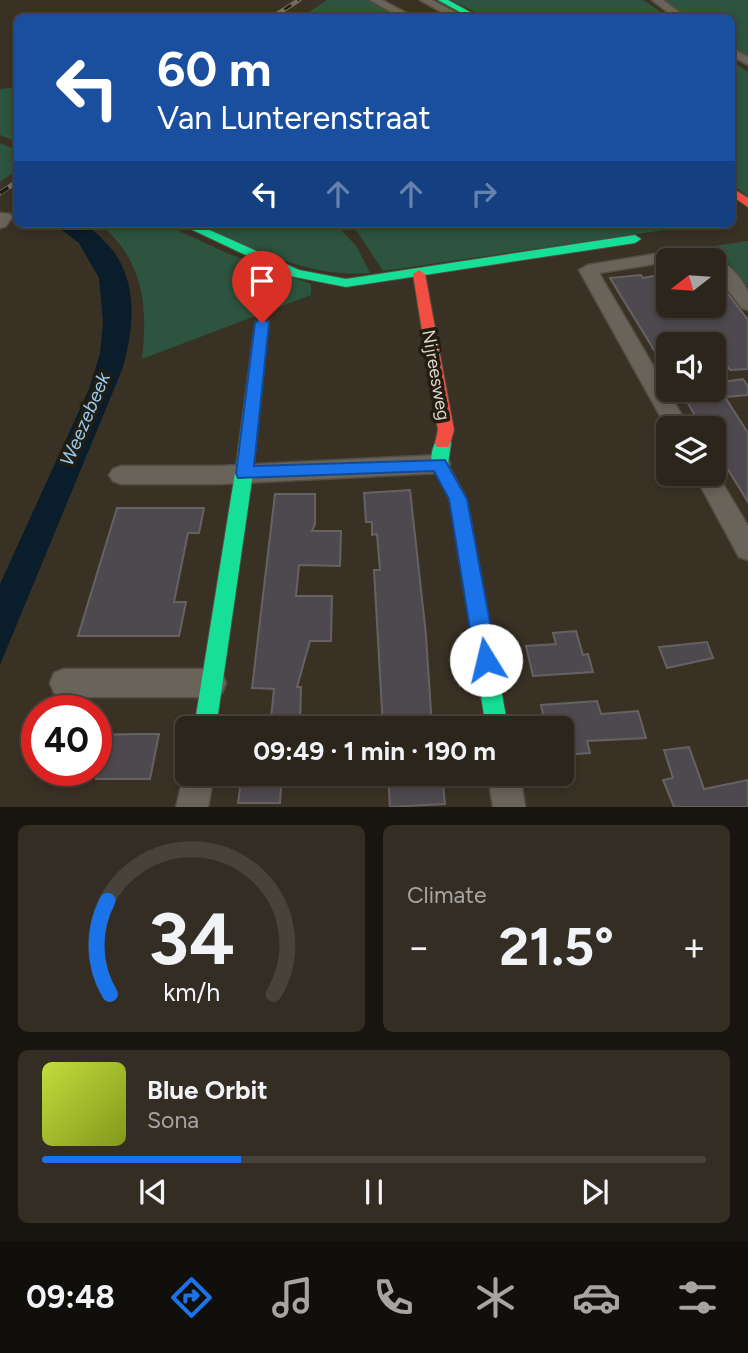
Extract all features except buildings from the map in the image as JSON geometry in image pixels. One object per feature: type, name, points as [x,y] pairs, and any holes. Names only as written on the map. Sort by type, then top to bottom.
[{"type":"street","points":[[375,0],[403,14]]},
{"type":"street","points":[[425,0],[453,14]]},
{"type":"street","points":[[442,0],[470,14]]},
{"type":"street","points":[[657,0],[676,14]]},
{"type":"street","points":[[195,228],[296,272],[328,282],[362,282],[419,274],[459,264],[635,239]]},
{"type":"street","points":[[656,259],[588,270],[672,416]]},
{"type":"street","name":"Nijreesweg","points":[[419,274],[446,430],[439,464]]},
{"type":"street","points":[[726,276],[748,304]]},
{"type":"street","points":[[207,716],[244,473],[262,323]]},
{"type":"street","points":[[121,475],[244,473],[439,464],[458,499],[495,716]]},
{"type":"street","points":[[712,486],[748,550]]},
{"type":"street","points":[[64,683],[212,683]]},
{"type":"street","points":[[192,807],[196,786]]},
{"type":"street","points":[[506,786],[509,807]]},
{"type":"green space","points":[[327,0],[370,0],[400,14],[306,14]]},
{"type":"green space","points":[[451,0],[643,0],[664,14],[479,14]]},
{"type":"green space","points":[[659,0],[748,0],[748,58],[735,49],[735,14],[681,14]]},
{"type":"green space","points":[[735,63],[748,72],[748,197],[735,186]]},
{"type":"green space","points":[[14,87],[14,141],[0,135],[0,89]]},
{"type":"green space","points":[[0,143],[14,149],[14,172],[0,182]]},
{"type":"green space","points":[[104,228],[173,228],[227,253],[311,284],[311,295],[142,359],[144,321],[140,286],[126,253]]},
{"type":"green space","points":[[205,228],[340,228],[357,247],[370,273],[325,271],[259,251]]},
{"type":"green space","points":[[355,228],[679,228],[383,271]]},
{"type":"green space","points":[[748,241],[748,286],[726,260],[726,248],[714,246]]},
{"type":"water","name":"Weezebeek","points":[[59,228],[89,228],[117,256],[129,287],[130,337],[122,370],[0,665],[0,584],[89,389],[100,354],[103,322],[99,278],[79,243]]},
{"type":"railway","points":[[277,14],[299,0]]},
{"type":"railway","points":[[0,193],[14,184]]},
{"type":"traffic: fast","points":[[442,0],[470,14]]},
{"type":"traffic: fast","points":[[195,228],[295,273],[346,283],[635,239]]},
{"type":"traffic: fast","points":[[207,716],[244,473],[262,322]]},
{"type":"traffic: fast","points":[[443,443],[439,464],[458,499],[495,716]]},
{"type":"traffic: jam","points":[[735,193],[748,204]]},
{"type":"traffic: jam","points":[[419,274],[446,430],[443,443]]},
{"type":"route","points":[[262,323],[244,473],[439,464],[443,476],[458,499],[486,660]]}]
